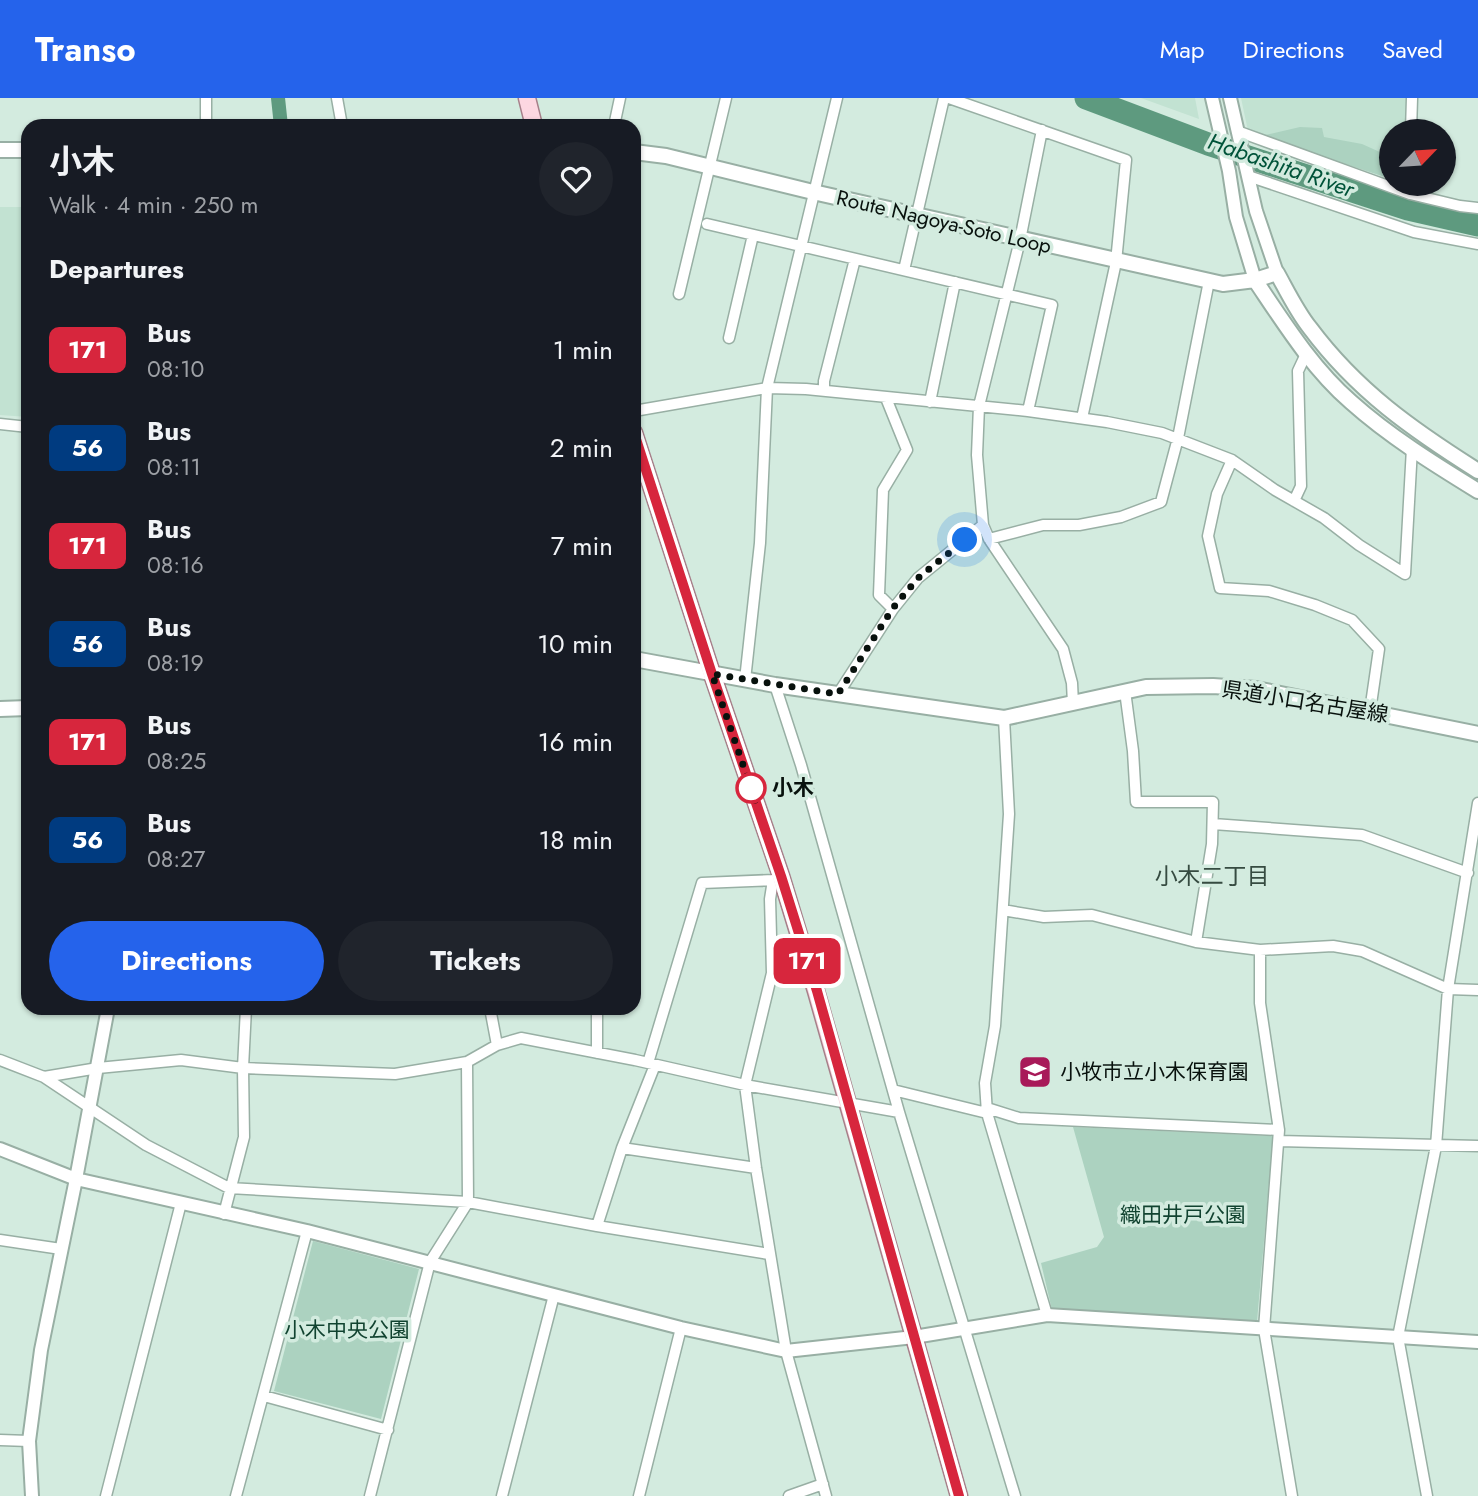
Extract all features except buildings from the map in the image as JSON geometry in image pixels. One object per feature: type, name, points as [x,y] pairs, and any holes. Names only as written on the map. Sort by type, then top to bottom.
[{"type":"main road","points":[[527,98],[532,119]]},
{"type":"main road","points":[[0,150],[21,150]]},
{"type":"main road","name":"Route Nagoya-Soto Loop","points":[[641,153],[666,156],[915,216],[1223,284],[1255,280],[1277,273]]},
{"type":"main road","points":[[1277,273],[1309,327],[1358,384],[1416,432],[1478,471]]},
{"type":"main road","points":[[1255,280],[1306,354],[1350,402],[1412,448],[1478,491]]},
{"type":"main road","points":[[641,455],[848,1103],[959,1496]]},
{"type":"main road","name":"県道小口名古屋線","points":[[641,660],[775,685],[1004,719],[1146,687],[1213,686],[1255,689],[1478,734]]},
{"type":"main road","points":[[0,709],[21,708]]},
{"type":"street","points":[[205,98],[206,119]]},
{"type":"street","points":[[337,98],[341,119]]},
{"type":"street","points":[[616,119],[620,98]]},
{"type":"street","points":[[679,295],[726,98]]},
{"type":"street","points":[[745,680],[760,543],[767,388],[837,98]]},
{"type":"street","points":[[904,270],[915,216],[947,98],[1126,160],[1116,261],[1082,418]]},
{"type":"street","points":[[1212,98],[1236,217],[1255,280]]},
{"type":"street","points":[[1230,98],[1248,176],[1277,273]]},
{"type":"street","points":[[1411,119],[1412,98]]},
{"type":"street","points":[[1042,130],[1020,240],[979,406],[977,455],[983,525],[989,539],[1063,649],[1072,683],[1073,704]]},
{"type":"street","points":[[1237,131],[1379,179]]},
{"type":"street","points":[[1248,176],[1415,232],[1478,244]]},
{"type":"street","points":[[1431,196],[1460,206],[1478,208]]},
{"type":"street","points":[[707,225],[1052,305],[1028,411]]},
{"type":"street","points":[[729,338],[753,235]]},
{"type":"street","points":[[824,391],[824,381],[855,259]]},
{"type":"street","points":[[989,539],[1043,525],[1079,525],[1121,517],[1161,502],[1178,438],[1209,281]]},
{"type":"street","points":[[930,402],[956,282]]},
{"type":"street","points":[[1294,500],[1301,486],[1298,371],[1306,354]]},
{"type":"street","points":[[641,410],[767,388],[1028,411],[1162,433],[1232,460],[1324,518],[1359,545],[1405,574],[1412,448]]},
{"type":"street","points":[[886,398],[907,450],[883,490],[879,595],[893,608]]},
{"type":"street","points":[[0,425],[21,426]]},
{"type":"street","points":[[1232,460],[1217,494],[1208,536],[1220,588],[1269,591],[1352,620],[1379,649],[1370,711]]},
{"type":"street","points":[[838,694],[893,608],[918,578],[983,525]]},
{"type":"street","points":[[775,685],[801,765],[899,1112],[1015,1496]]},
{"type":"street","points":[[1125,691],[1136,802],[1213,802],[1212,844],[1196,942]]},
{"type":"street","points":[[1004,719],[1009,814],[995,1026],[985,1083],[987,1110],[1047,1315]]},
{"type":"street","points":[[1427,1496],[1398,1338],[1436,1146],[1448,989],[1478,803]]},
{"type":"street","points":[[1213,824],[1362,835],[1468,873]]},
{"type":"street","points":[[597,1226],[652,1064],[702,883],[777,878],[770,899],[772,973],[745,1085],[786,1351],[826,1496]]},
{"type":"street","points":[[1003,910],[1044,917],[1092,915],[1196,942],[1260,950],[1333,946],[1362,951],[1448,989],[1478,990]]},
{"type":"street","points":[[1260,950],[1260,1003],[1279,1136],[1264,1329],[1292,1496]]},
{"type":"street","points":[[32,1496],[29,1441],[41,1350],[107,1015]]},
{"type":"street","points":[[224,1214],[244,1136],[246,1015]]},
{"type":"street","points":[[491,1015],[497,1045]]},
{"type":"street","points":[[597,1015],[597,1053]]},
{"type":"street","points":[[44,1077],[98,1068],[181,1060],[243,1068],[395,1074],[467,1062],[497,1045],[521,1038],[745,1085],[899,1112]]},
{"type":"street","points":[[0,1060],[44,1077],[146,1145],[229,1188],[468,1202],[769,1254]]},
{"type":"street","points":[[370,1496],[430,1262],[468,1202],[467,1062]]},
{"type":"street","points":[[893,1090],[1019,1118],[1436,1146],[1478,1146]]},
{"type":"street","points":[[622,1148],[756,1168]]},
{"type":"street","points":[[0,1149],[76,1179],[307,1231],[681,1328],[786,1351],[914,1337],[1047,1315],[1478,1342]]},
{"type":"street","points":[[106,1496],[181,1203]]},
{"type":"street","points":[[236,1496],[307,1231]]},
{"type":"street","points":[[0,1240],[61,1249]]},
{"type":"street","points":[[502,1496],[554,1295]]},
{"type":"street","points":[[639,1496],[681,1328]]},
{"type":"street","points":[[264,1396],[388,1430]]},
{"type":"street","points":[[0,1440],[29,1441]]},
{"type":"street","points":[[789,1496],[823,1484]]},
{"type":"shaded area","points":[[1141,98],[1195,98],[1199,119]]},
{"type":"shaded area","points":[[1241,98],[1408,98],[1407,119],[1379,119],[1379,175],[1248,131]]},
{"type":"shaded area","points":[[0,207],[21,207],[21,416],[0,415]]},
{"type":"green space","points":[[1300,127],[1322,128],[1324,137],[1362,144],[1379,152],[1379,175],[1261,136]]},
{"type":"green space","name":"織田井戸公園","points":[[1073,1127],[1273,1136],[1257,1322],[1052,1310],[1041,1263],[1097,1247],[1104,1237]]},
{"type":"green space","name":"小木中央公園","points":[[313,1241],[419,1269],[381,1419],[274,1391]]},
{"type":"waterway","points":[[278,98],[280,119]]},
{"type":"waterway","name":"Habashita River","points":[[1086,98],[1208,144],[1408,209],[1478,225]]},
{"type":"bus line","name":"171","points":[[641,455],[817,991],[959,1496]]},
{"type":"place","name":"小木","points":[[751,788]]},
{"type":"place","name":"小牧市立小木保育園","points":[[1035,1072]]},
{"type":"district","name":"小木二丁目","points":[[1212,876]]},
{"type":"route","points":[[751,788],[755,800],[712,674],[838,694],[893,608],[918,578],[965,540]]}]
